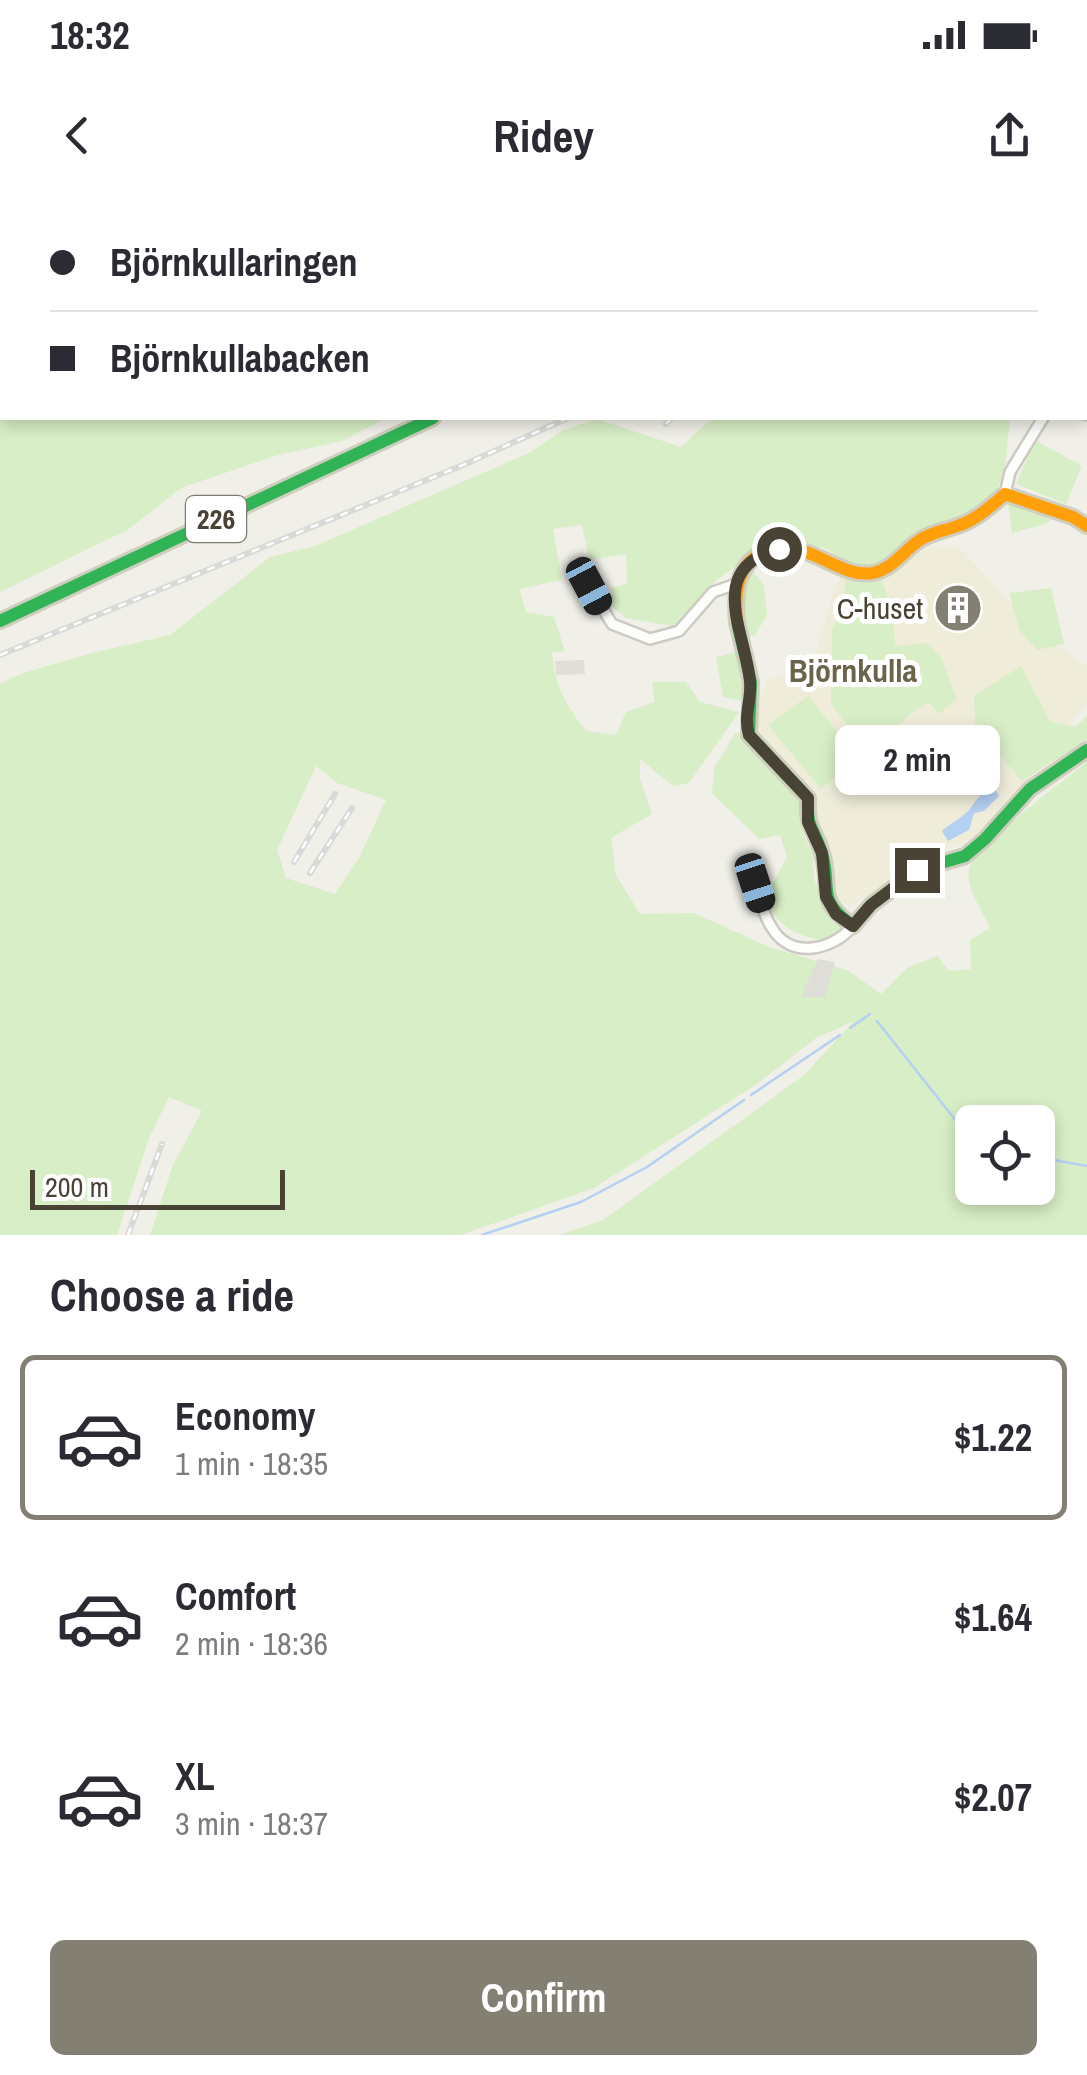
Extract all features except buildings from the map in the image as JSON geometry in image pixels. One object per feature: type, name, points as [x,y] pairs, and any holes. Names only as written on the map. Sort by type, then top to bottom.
[{"type":"street","name":"226","points":[[0,621],[429,420]]},
{"type":"street","points":[[589,586],[616,627],[650,638],[679,631],[713,592],[736,584],[753,559],[779,549],[822,555],[858,574],[879,572],[898,562],[924,537],[964,524],[1004,494],[1010,472],[1042,420]]},
{"type":"street","points":[[1004,494],[1073,516],[1087,526]]},
{"type":"street","points":[[736,584],[738,631],[750,674],[745,721],[749,735],[808,798],[808,822],[822,853],[826,897],[836,914],[853,926]]},
{"type":"street","points":[[747,884],[755,883],[770,926],[788,942],[823,948],[840,940],[871,905],[927,864],[965,856],[1030,789],[1087,750]]},
{"type":"shaded area","points":[[959,547],[1033,627],[1087,667],[1087,702],[1039,768],[980,834],[936,854],[850,906],[825,893],[797,797],[738,752],[768,680],[812,668],[833,592],[855,552]]},
{"type":"shaded area","points":[[584,660],[585,674],[556,675],[555,661]]},
{"type":"shaded area","points":[[818,959],[835,962],[825,997],[801,997]]},
{"type":"green space","points":[[0,420],[383,420],[342,441],[274,456],[181,488],[129,529],[0,592]]},
{"type":"green space","points":[[594,420],[681,447],[710,420],[1010,420],[1005,467],[995,497],[949,523],[921,531],[887,563],[857,568],[824,548],[786,541],[766,544],[717,580],[679,627],[626,618],[609,604],[611,588],[627,584],[626,554],[589,560],[582,525],[553,529],[562,580],[519,589],[526,612],[554,617],[565,651],[552,652],[555,675],[567,703],[586,731],[616,735],[626,712],[655,702],[652,682],[686,682],[700,702],[739,712],[689,783],[673,786],[640,759],[640,779],[652,814],[611,838],[616,875],[640,914],[694,913],[769,947],[847,970],[881,994],[907,968],[937,956],[949,971],[971,969],[970,940],[990,928],[975,899],[969,869],[1003,830],[1087,762],[1087,1235],[559,1235],[603,1220],[803,1076],[854,1021],[816,1038],[757,1084],[594,1188],[461,1235],[150,1235],[173,1165],[202,1111],[169,1097],[149,1138],[117,1235],[0,1235],[0,684],[20,674],[92,653],[170,635],[270,557],[315,546],[531,452],[563,430]],"holes":[[[316,766],[337,783],[386,800],[359,858],[335,894],[286,878],[277,850]]]},
{"type":"green space","points":[[1035,440],[1082,466],[1066,504],[1016,484]]},
{"type":"green space","points":[[1008,504],[1054,516],[1046,524],[1012,533]]},
{"type":"green space","points":[[847,568],[879,572],[893,611],[895,646],[927,643],[941,657],[957,699],[939,714],[928,702],[914,712],[897,728],[888,751],[875,761],[831,704],[832,630],[842,610]]},
{"type":"green space","points":[[751,569],[764,585],[767,616],[754,636],[745,635],[744,577]]},
{"type":"green space","points":[[1051,588],[1064,644],[1037,650],[1020,631],[1009,593]]},
{"type":"green space","points":[[737,652],[745,679],[742,701],[723,697],[716,657]]},
{"type":"green space","points":[[1021,666],[1050,721],[1075,727],[1087,716],[1087,740],[1022,781],[975,725],[974,696]]},
{"type":"green space","points":[[808,696],[858,757],[821,789],[768,725]]},
{"type":"green space","points":[[743,732],[755,751],[800,798],[803,834],[813,855],[814,879],[832,921],[843,931],[825,941],[781,923],[765,898],[787,857],[780,835],[759,839],[712,793],[714,768],[735,734]]},
{"type":"water","points":[[995,789],[999,796],[984,811],[974,813],[969,830],[948,841],[942,831],[983,794]]},
{"type":"waterway","points":[[850,1028],[870,1014]]},
{"type":"waterway","points":[[877,1021],[955,1120]]},
{"type":"waterway","points":[[751,1095],[840,1035]]},
{"type":"waterway","points":[[482,1235],[581,1202],[647,1167],[744,1100]]},
{"type":"waterway","points":[[1055,1160],[1087,1166]]},
{"type":"railway","points":[[0,655],[564,420]]},
{"type":"railway","points":[[666,424],[670,420]]},
{"type":"railway","points":[[294,862],[335,794]]},
{"type":"railway","points":[[310,873],[352,808]]},
{"type":"railway","points":[[128,1235],[162,1144]]},
{"type":"traffic: fast","points":[[0,621],[429,420]]},
{"type":"traffic: fast","points":[[737,622],[751,682],[749,735],[808,798],[809,821],[821,850],[829,899],[853,926],[871,905],[917,870],[965,856],[1030,789],[1087,750]]},
{"type":"traffic: slow","points":[[737,622],[743,570],[755,557],[771,549],[801,550],[844,569],[873,573],[922,539],[984,512],[1005,494],[1073,517],[1087,526]]},
{"type":"place","name":"C-huset","points":[[958,608]]},
{"type":"district","name":"Björnkulla","points":[[853,670]]},
{"type":"route","points":[[779,549],[753,559],[739,574],[736,584],[738,631],[750,674],[745,721],[749,735],[808,798],[808,822],[822,853],[826,897],[836,914],[853,926],[871,905],[917,870]]}]
